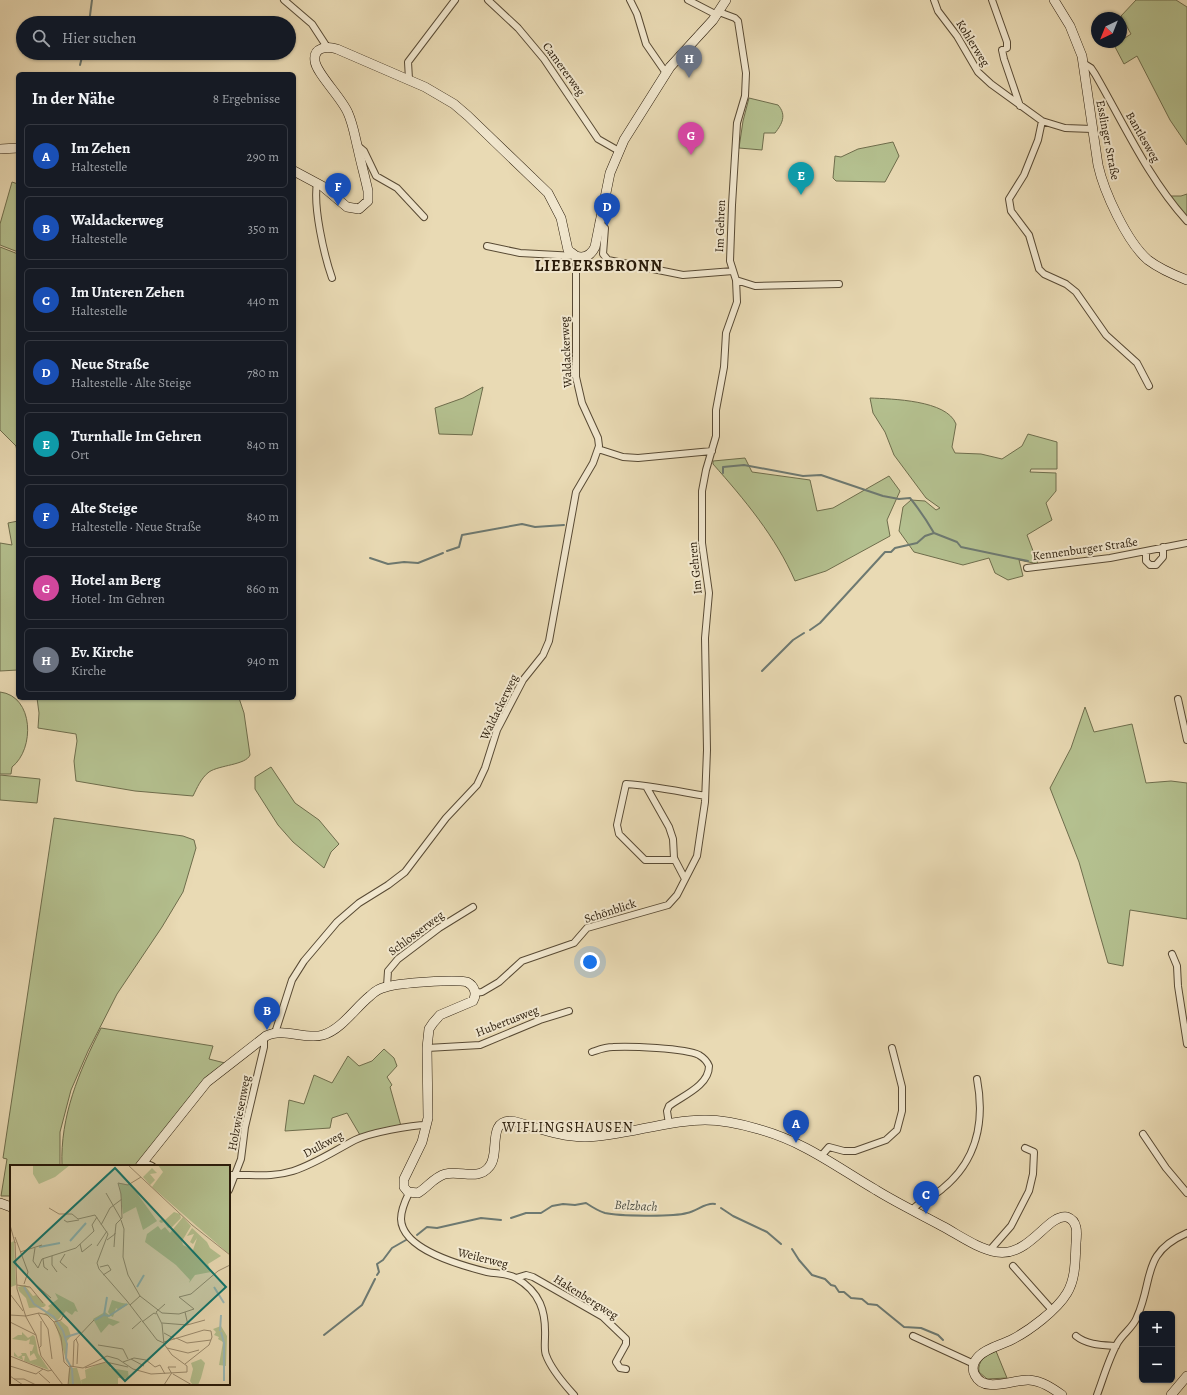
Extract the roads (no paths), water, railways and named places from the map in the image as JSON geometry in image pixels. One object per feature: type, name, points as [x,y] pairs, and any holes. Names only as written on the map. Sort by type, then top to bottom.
[{"type":"street","points":[[284,0],[312,24],[326,47],[341,51],[409,79],[431,90],[458,108],[543,186],[559,211],[568,248],[571,254],[576,256]]},
{"type":"street","points":[[409,79],[408,62],[456,0]]},
{"type":"street","name":"Camererweg","points":[[488,0],[518,28],[544,59],[596,137],[604,144],[618,151]]},
{"type":"street","points":[[630,0],[637,14],[645,42],[666,73]]},
{"type":"street","points":[[688,0],[718,13]]},
{"type":"street","points":[[487,246],[520,253],[576,256],[587,256],[593,251],[609,177],[618,151],[666,73],[718,13],[726,0]]},
{"type":"street","name":"Kohlerweg","points":[[934,0],[938,11],[957,36],[979,73],[1020,106],[1042,121],[1065,128],[1092,129]]},
{"type":"street","name":"Kohlerweg","points":[[992,0],[1007,42],[1007,48],[1002,50],[1020,106]]},
{"type":"street","name":"Esslinger Straße","points":[[1054,0],[1070,26],[1083,63],[1092,129],[1103,182],[1113,206],[1128,234],[1142,255],[1152,263],[1187,280]]},
{"type":"street","name":"Im Gehren","points":[[706,707],[705,638],[709,593],[702,544],[702,496],[705,476],[716,436],[716,410],[724,367],[726,333],[737,302],[736,280],[730,261],[730,244],[737,123],[745,96],[746,68],[738,21],[735,18],[718,13]]},
{"type":"street","points":[[296,172],[317,183],[349,208],[357,209],[364,206],[368,201],[368,194],[352,122],[345,105],[316,63],[317,52],[326,47]]},
{"type":"street","name":"Bantlesweg","points":[[1083,63],[1091,68],[1095,74],[1152,175],[1173,205],[1187,221]]},
{"type":"street","points":[[1042,121],[1038,140],[1024,175],[1009,199],[1011,211],[1029,235],[1039,269],[1044,274],[1066,284],[1076,292],[1106,335],[1137,363],[1149,386]]},
{"type":"street","points":[[357,145],[364,151],[376,176],[397,188],[424,217]]},
{"type":"street","points":[[0,149],[16,148]]},
{"type":"street","points":[[317,183],[316,194],[323,240],[332,278]]},
{"type":"street","points":[[599,222],[605,228],[603,254],[608,260],[683,275],[733,271]]},
{"type":"street","name":"Waldackerweg","points":[[275,1033],[292,980],[307,957],[335,924],[352,909],[405,872],[446,818],[479,781],[485,768],[497,730],[523,680],[543,655],[548,645],[576,492],[593,463],[598,449],[598,438],[582,403],[576,377],[576,256]]},
{"type":"street","points":[[736,280],[755,286],[839,284]]},
{"type":"street","points":[[598,449],[623,457],[638,458],[712,451]]},
{"type":"street","name":"Kennenburger Straße","points":[[1026,568],[1095,560],[1146,552],[1163,547],[1187,543]]},
{"type":"street","name":"Kennenburger Straße","points":[[1146,552],[1146,561],[1150,565],[1156,565],[1163,557],[1163,547]]},
{"type":"street","points":[[1178,699],[1187,740]]},
{"type":"street","name":"Schönblick","points":[[475,993],[482,992],[499,982],[522,961],[574,943],[587,928],[666,906],[676,898],[699,850],[705,796],[707,750],[706,707]]},
{"type":"street","points":[[675,860],[644,860],[618,832],[617,825],[626,784],[647,788],[655,787],[705,796]]},
{"type":"street","points":[[647,788],[669,827],[673,839],[675,860],[685,879]]},
{"type":"street","name":"Schlosserweg","points":[[388,986],[388,971],[398,959],[439,928],[473,908]]},
{"type":"street","points":[[1172,954],[1177,966],[1178,986],[1187,1044]]},
{"type":"street","points":[[145,1165],[206,1082],[264,1038],[275,1033],[311,1036],[326,1034],[336,1027],[371,995],[388,986],[464,981],[471,984],[475,993],[473,1000],[470,1003],[446,1013],[435,1020],[429,1030],[427,1048],[429,1106],[427,1125],[420,1146],[404,1179],[404,1188],[409,1193],[418,1194],[434,1179],[446,1174],[476,1174],[486,1171],[494,1157],[497,1129],[500,1125],[507,1121],[517,1122],[556,1134],[580,1137],[600,1136],[696,1120],[726,1121],[774,1134],[808,1148],[874,1190],[990,1250],[1002,1252],[1016,1250],[1059,1218],[1065,1216],[1073,1220],[1076,1232],[1073,1277],[1067,1294],[1052,1310],[1017,1336],[984,1353],[974,1364],[975,1376],[985,1383],[991,1384],[1034,1381],[1048,1386],[1062,1395]]},
{"type":"street","name":"Hubertusweg","points":[[427,1048],[480,1045],[540,1020],[569,1011]]},
{"type":"street","name":"Holzwiesenweg","points":[[230,1185],[232,1175],[241,1159],[245,1127],[264,1047],[264,1038]]},
{"type":"street","points":[[592,1052],[608,1048],[622,1047],[685,1052],[698,1055],[705,1059],[709,1066],[708,1074],[697,1087],[669,1106],[667,1111],[669,1124]]},
{"type":"street","points":[[822,1156],[829,1147],[847,1152],[863,1149],[889,1138],[898,1130],[902,1111],[902,1087],[892,1048]]},
{"type":"street","points":[[912,1210],[947,1185],[967,1158],[977,1136],[980,1122],[980,1092],[977,1079]]},
{"type":"street","name":"Dulkweg","points":[[232,1175],[271,1176],[290,1172],[311,1164],[361,1138],[410,1125],[427,1125]]},
{"type":"street","points":[[1143,1134],[1166,1168],[1187,1193]]},
{"type":"street","points":[[990,1250],[1012,1223],[1031,1187],[1034,1152],[1025,1148]]},
{"type":"street","name":"Weilerweg","points":[[409,1193],[402,1211],[401,1220],[403,1229],[412,1240],[434,1253],[458,1264],[516,1278],[533,1291],[540,1300],[545,1317],[545,1354],[574,1395]]},
{"type":"street","points":[[0,1203],[10,1207]]},
{"type":"street","points":[[1097,1395],[1116,1346],[1137,1318],[1151,1270],[1160,1250],[1170,1241],[1187,1233]]},
{"type":"street","points":[[1013,1266],[1052,1310]]},
{"type":"street","name":"Hakenbergweg","points":[[516,1278],[526,1275],[533,1277],[606,1320],[626,1339],[626,1344],[616,1362],[620,1368],[626,1369]]},
{"type":"street","points":[[913,1336],[974,1364]]},
{"type":"street","points":[[1076,1336],[1081,1340],[1096,1344],[1116,1346]]},
{"type":"street","points":[[1171,1395],[1187,1376]]},
{"type":"waterway","points":[[90,16],[92,0]]},
{"type":"waterway","points":[[80,65],[81,60]]},
{"type":"waterway","points":[[723,473],[723,467],[744,465],[803,476],[821,475],[883,496],[899,499],[910,498],[934,533],[957,542],[961,547],[1028,561]]},
{"type":"waterway","points":[[447,551],[459,547],[462,535],[522,524],[535,527],[564,525]]},
{"type":"waterway","points":[[810,630],[820,623],[885,552],[891,552],[895,548],[917,543],[925,536],[934,533]]},
{"type":"waterway","points":[[1069,556],[1092,551]]},
{"type":"waterway","points":[[370,558],[388,564],[404,562],[418,563],[443,553]]},
{"type":"waterway","points":[[762,671],[793,640],[804,633]]},
{"type":"waterway","name":"Belzbach","points":[[511,1218],[526,1213],[541,1213],[552,1206],[563,1204],[575,1205],[586,1203],[605,1213],[646,1216],[680,1214],[691,1212],[708,1204],[715,1204]]},
{"type":"waterway","name":"Belzbach","points":[[721,1208],[733,1216],[767,1232],[781,1244]]},
{"type":"waterway","points":[[417,1235],[427,1227],[437,1228],[481,1218],[501,1220]]},
{"type":"waterway","name":"Belzbach","points":[[377,1275],[379,1272],[377,1264],[383,1260],[392,1248],[406,1240]]},
{"type":"waterway","name":"Belzbach","points":[[792,1249],[812,1275],[825,1279],[831,1285],[835,1286],[839,1292],[844,1292],[851,1298],[862,1299],[868,1304],[877,1305],[904,1327],[921,1328],[938,1335],[943,1340]]},
{"type":"waterway","name":"Belzbach","points":[[324,1335],[362,1305],[375,1279]]},
{"type":"place","name":"Ev. Kirche","points":[[689,78]]},
{"type":"place","name":"Hotel am Berg","points":[[691,155]]},
{"type":"place","name":"Turnhalle Im Gehren","points":[[801,195]]},
{"type":"place","name":"Alte Steige","points":[[338,206]]},
{"type":"place","name":"Neue Straße","points":[[607,226]]},
{"type":"place","name":"Waldackerweg","points":[[267,1030]]},
{"type":"place","name":"Im Zehen","points":[[796,1143]]},
{"type":"place","name":"Im Unteren Zehen","points":[[926,1214]]},
{"type":"district","name":"LIEBERSBRONN","points":[[599,265]]},
{"type":"district","name":"WIFLINGSHAUSEN","points":[[568,1127]]}]
